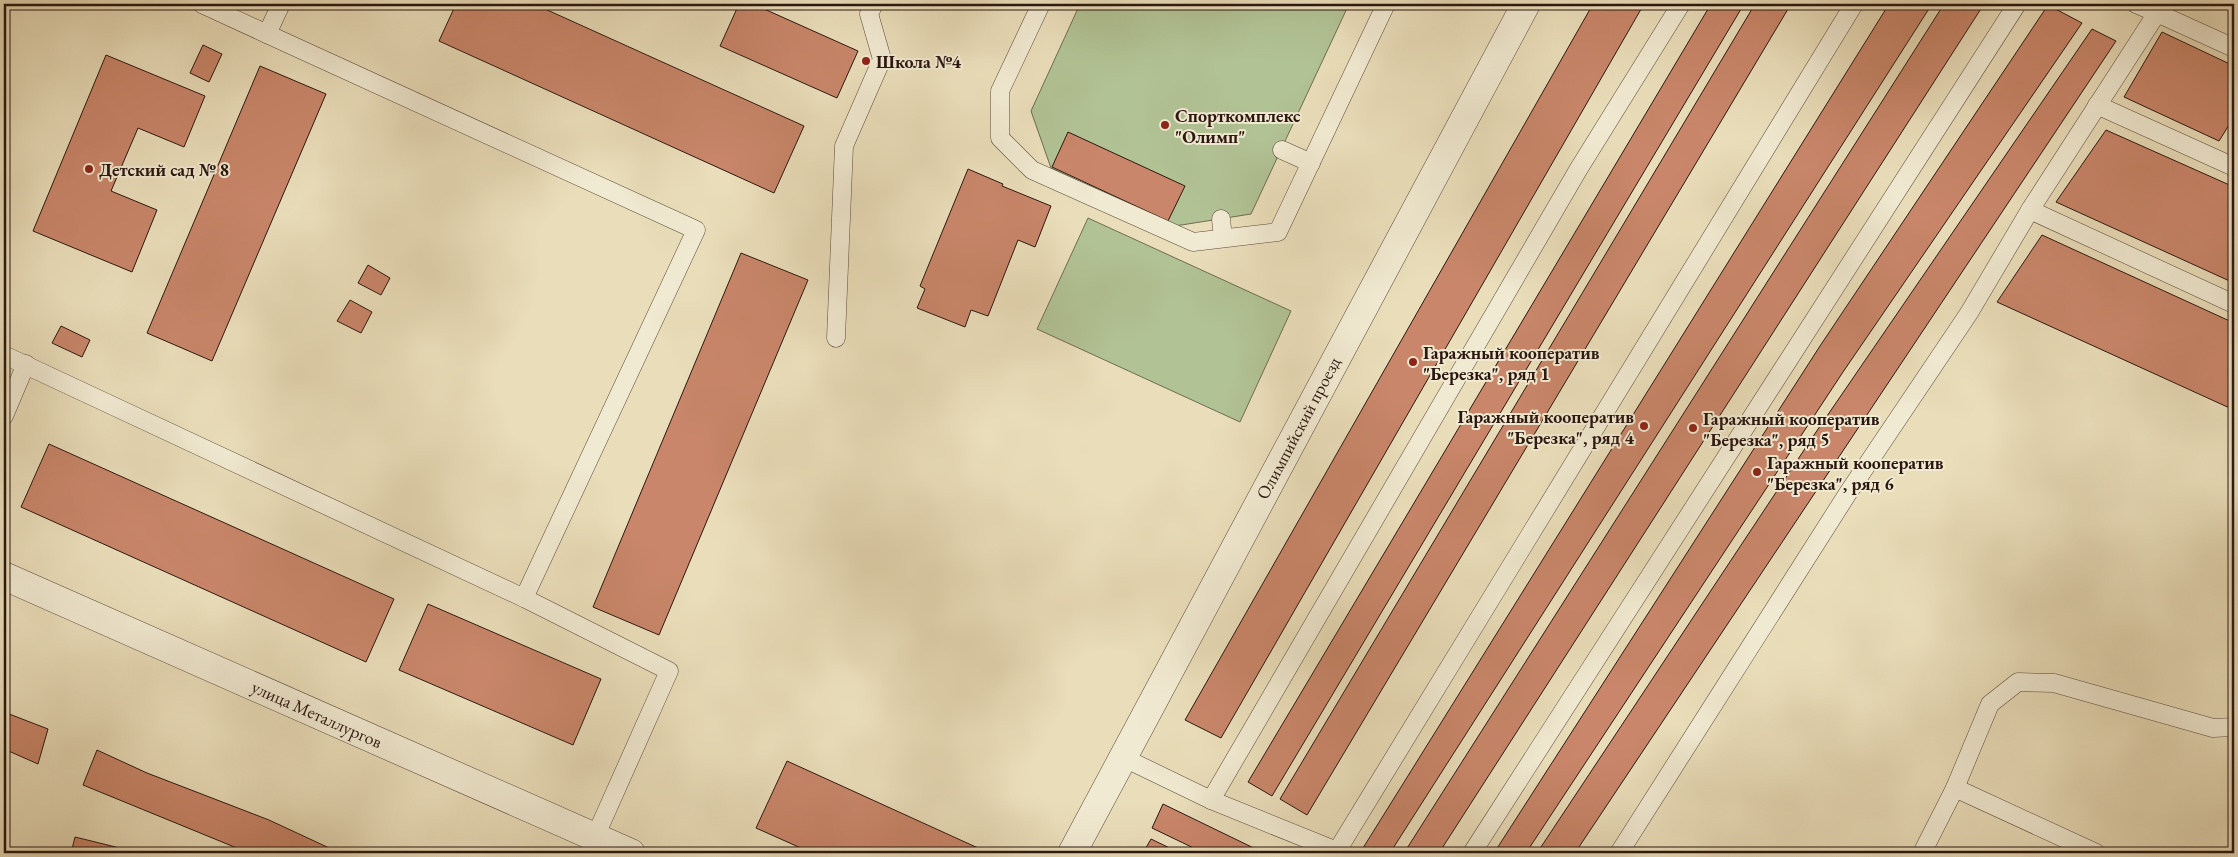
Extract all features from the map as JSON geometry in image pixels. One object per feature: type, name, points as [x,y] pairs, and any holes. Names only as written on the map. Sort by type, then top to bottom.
[{"type":"street","name":"Олимпийский проезд","points":[[1071,853],[1526,4]]},
{"type":"street","name":"улица Металлургов","points":[[4,576],[631,853]]},
{"type":"lane","points":[[202,4],[696,230],[524,598]]},
{"type":"lane","points":[[267,34],[281,4]]},
{"type":"lane","points":[[836,338],[844,146],[882,59],[869,14],[874,4]]},
{"type":"lane","points":[[1041,4],[1000,91],[1000,138],[1032,170],[1193,242],[1278,232],[1386,4]]},
{"type":"lane","points":[[1211,800],[1578,170],[1681,4]]},
{"type":"lane","points":[[1122,757],[1211,800],[1338,852],[1854,4]]},
{"type":"lane","points":[[1472,853],[2017,4]]},
{"type":"lane","points":[[2136,4],[2234,48]]},
{"type":"lane","points":[[1620,853],[1848,493],[1969,313],[2030,210],[2157,13]]},
{"type":"lane","points":[[2097,105],[2233,163]]},
{"type":"lane","points":[[1282,150],[1311,163]]},
{"type":"lane","points":[[2030,210],[2234,304]]},
{"type":"lane","points":[[1221,219],[1223,238]]},
{"type":"lane","points":[[4,355],[524,598],[669,671],[595,838]]},
{"type":"lane","points":[[4,416],[26,364]]},
{"type":"lane","points":[[1922,853],[1955,788],[1990,704],[2018,682],[2054,683],[2213,728],[2234,727]]},
{"type":"lane","points":[[1955,788],[2096,853]]},
{"type":"green space","name":"Спорткомплекс \"Олимп\"","points":[[1080,4],[1349,4],[1251,214],[1175,226],[1051,168],[1031,111]]},
{"type":"green space","points":[[1088,218],[1291,311],[1240,422],[1037,329]]},
{"type":"building","points":[[456,4],[534,4],[804,126],[774,193],[439,41]]},
{"type":"building","points":[[739,4],[753,4],[858,51],[837,98],[720,46]]},
{"type":"building","name":"Гаражный кооператив \"Березка\", ряд 1","points":[[1593,4],[1644,4],[1221,738],[1185,720]]},
{"type":"building","points":[[1711,4],[1744,4],[1272,796],[1248,782]]},
{"type":"building","points":[[1755,4],[1791,4],[1307,815],[1280,799]]},
{"type":"building","name":"Гаражный кооператив \"Березка\", ряд 4","points":[[1889,4],[1932,4],[1390,853],[1374,853],[1363,848]]},
{"type":"building","name":"Гаражный кооператив \"Березка\", ряд 5","points":[[1944,4],[1984,4],[1439,853],[1404,853]]},
{"type":"building","name":"Гаражный кооператив \"Березка\", ряд 6","points":[[2048,5],[2082,23],[1843,372],[1526,853],[1494,853],[1820,346]]},
{"type":"building","points":[[2092,29],[2116,41],[1575,853],[1537,853],[1814,435]]},
{"type":"building","points":[[2162,32],[2234,66],[2234,117],[2219,141],[2124,97]]},
{"type":"building","points":[[203,45],[222,54],[209,82],[190,73]]},
{"type":"building","name":"Детский сад № 8","points":[[106,55],[205,96],[184,147],[138,128],[111,191],[157,210],[132,272],[33,231]]},
{"type":"building","points":[[260,66],[326,94],[212,361],[147,333]]},
{"type":"building","points":[[2106,130],[2234,187],[2234,283],[2056,202]]},
{"type":"building","points":[[1068,132],[1185,186],[1168,221],[1052,167]]},
{"type":"building","points":[[968,169],[1003,184],[1002,186],[1051,206],[1035,247],[1018,240],[988,316],[971,310],[965,327],[917,308],[925,289],[920,286]]},
{"type":"building","points":[[2042,235],[2234,323],[2234,410],[1997,302]]},
{"type":"building","points":[[741,253],[808,280],[659,635],[593,607]]},
{"type":"building","points":[[368,265],[390,278],[381,295],[358,283]]},
{"type":"building","points":[[350,300],[372,312],[361,333],[337,321]]},
{"type":"building","points":[[61,326],[90,340],[82,357],[52,343]]},
{"type":"building","points":[[49,444],[394,599],[366,662],[21,507]]},
{"type":"building","points":[[428,604],[601,679],[573,745],[399,670]]},
{"type":"building","points":[[4,712],[48,729],[38,764],[4,749]]},
{"type":"building","points":[[97,750],[147,773],[269,820],[340,853],[249,853],[83,785]]},
{"type":"building","points":[[787,761],[989,853],[812,853],[756,828]]},
{"type":"building","points":[[1163,804],[1264,853],[1204,853],[1152,828]]},
{"type":"building","points":[[75,837],[132,851],[132,853],[71,853]]},
{"type":"building","points":[[1151,839],[1180,853],[1143,853]]},
{"type":"place","name":"Школа №4","points":[[866,61]]},
{"type":"place","name":"Спорткомплекс \"Олимп\"","points":[[1165,125]]},
{"type":"place","name":"Детский сад № 8","points":[[89,169]]},
{"type":"place","name":"Гаражный кооператив \"Березка\", ряд 1","points":[[1413,362]]},
{"type":"place","name":"Гаражный кооператив \"Березка\", ряд 4","points":[[1644,426]]},
{"type":"place","name":"Гаражный кооператив \"Березка\", ряд 5","points":[[1693,428]]},
{"type":"place","name":"Гаражный кооператив \"Березка\", ряд 6","points":[[1757,472]]}]
